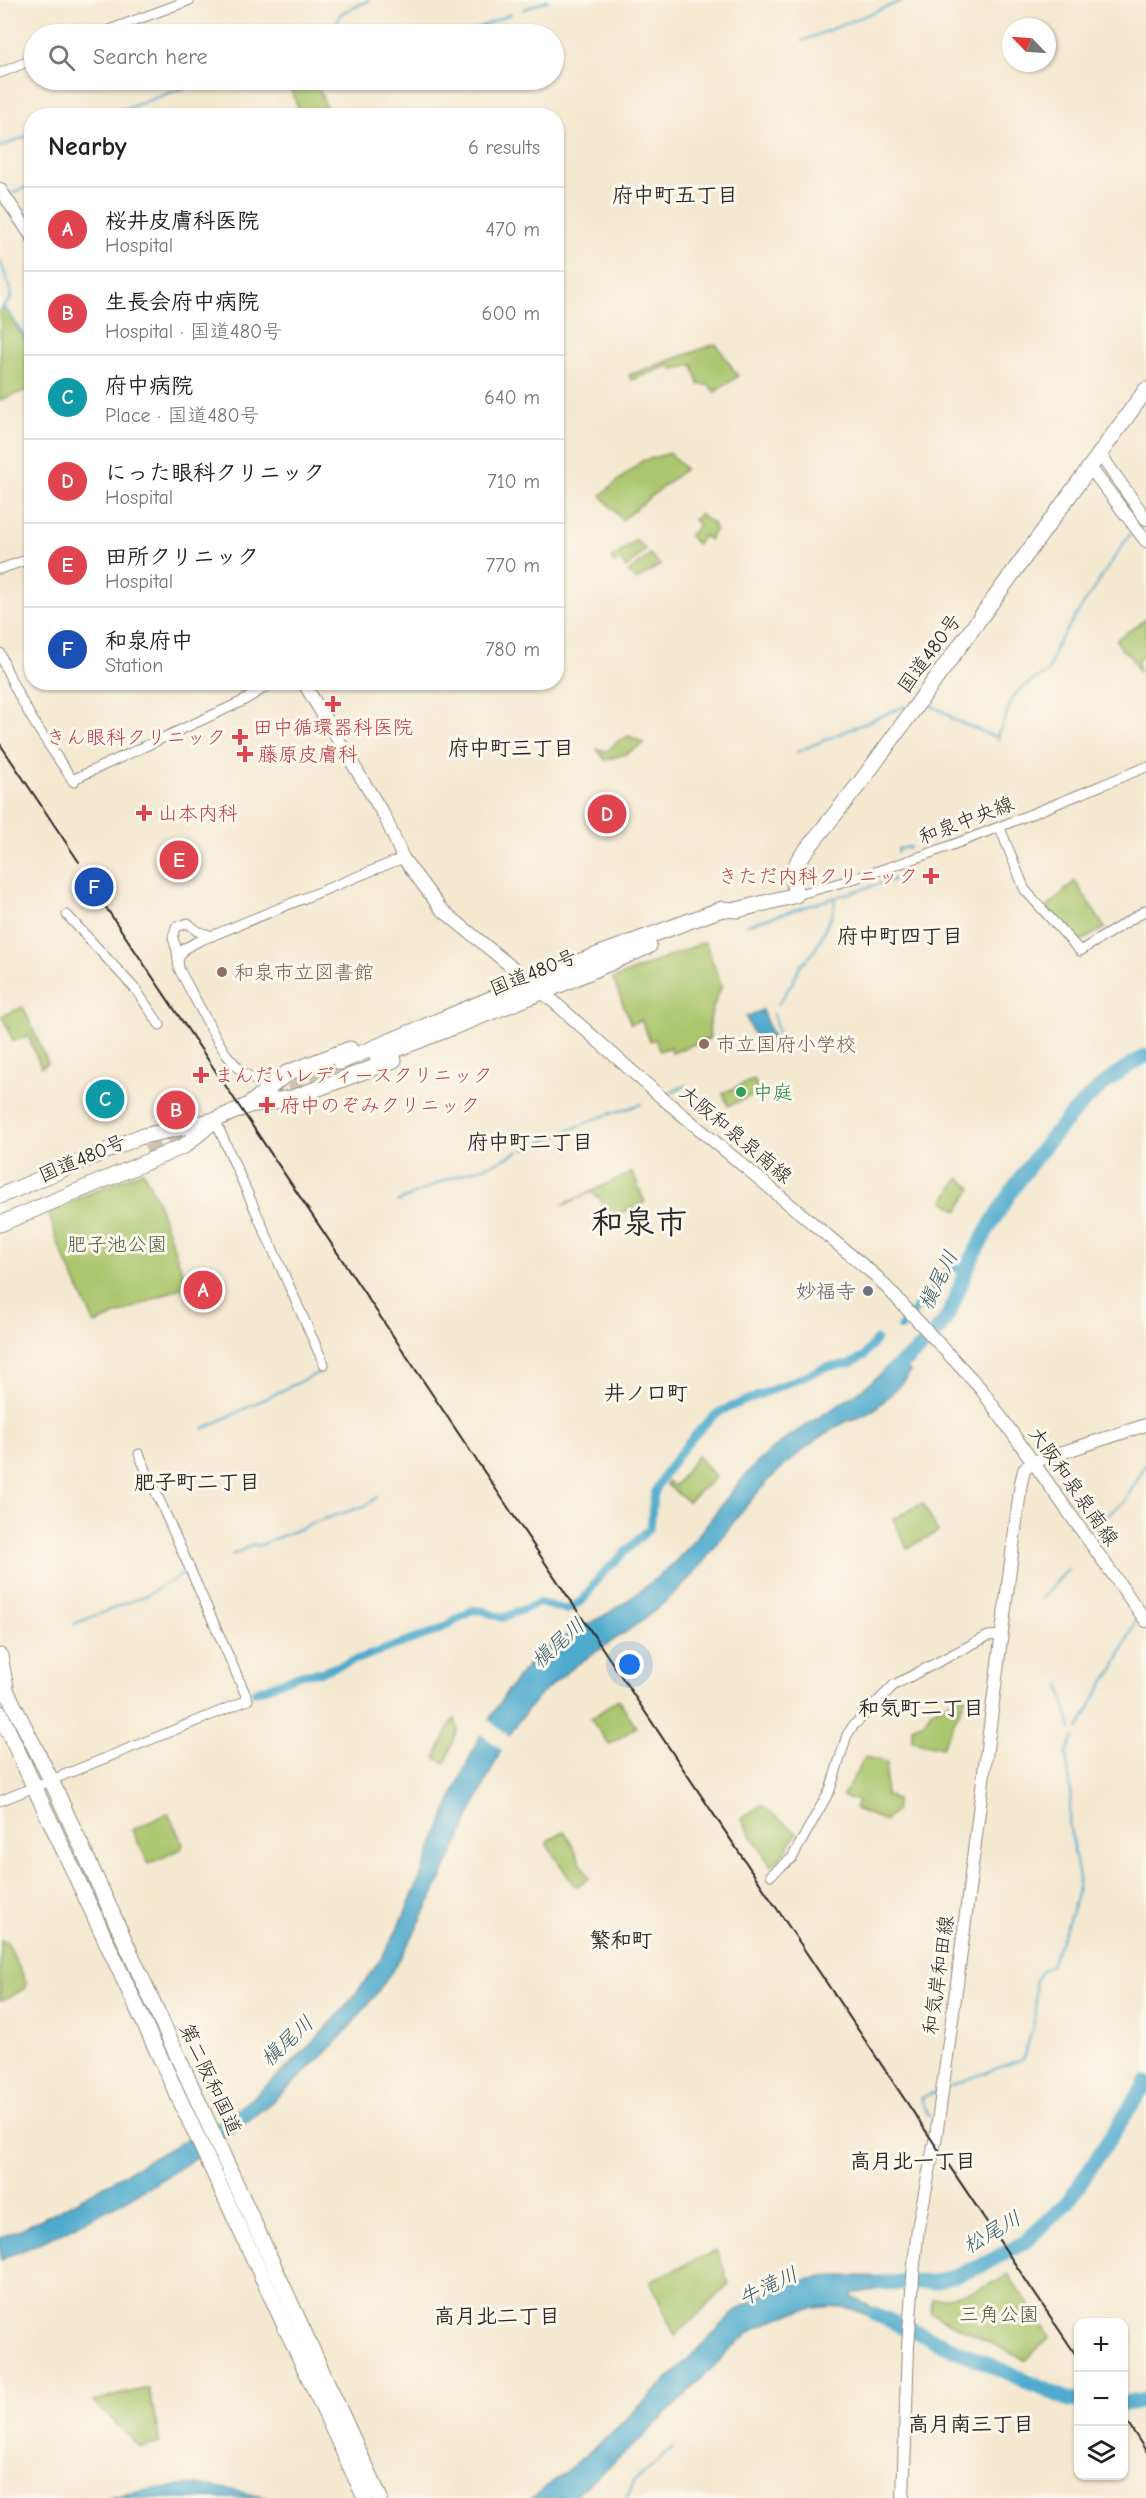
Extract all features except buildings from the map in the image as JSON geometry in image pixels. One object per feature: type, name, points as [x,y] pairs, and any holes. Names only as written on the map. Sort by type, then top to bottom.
[{"type":"highway","name":"国道480号","points":[[534,987],[512,1004],[342,1066],[534,987],[730,917],[737,909],[796,895],[792,874],[799,859],[860,783],[1146,390]]},
{"type":"highway","points":[[249,1105],[287,1073],[298,1067],[326,1059],[506,984],[534,987]]},
{"type":"highway","points":[[0,1224],[151,1147],[249,1105],[292,1098],[464,1032],[488,1021],[512,1004]]},
{"type":"highway","points":[[298,1067],[305,1068],[314,1074],[314,1086],[310,1091]]},
{"type":"highway","points":[[0,1197],[87,1158],[191,1142],[215,1120]]},
{"type":"highway","name":"国道480号","points":[[0,1203],[151,1147]]},
{"type":"highway","name":"国道480号","points":[[0,1215],[151,1147]]},
{"type":"highway","name":"第二阪和国道","points":[[0,1656],[3,1685],[51,1780],[380,2498]]},
{"type":"highway","name":"第二阪和国道","points":[[0,1713],[365,2498]]},
{"type":"main road","points":[[0,189],[24,225]]},
{"type":"main road","points":[[1094,460],[1146,519]]},
{"type":"main road","points":[[1094,460],[1146,541]]},
{"type":"main road","name":"大阪和泉泉南線","points":[[308,690],[385,817],[403,858],[441,909],[553,1001],[662,1097],[869,1270],[955,1358],[981,1389],[1146,1621]]},
{"type":"main road","points":[[1033,1462],[1146,1425]]},
{"type":"main road","name":"和気岸和田線","points":[[903,2498],[908,2346],[921,2211],[939,2117],[999,1666],[1020,1483],[1024,1470],[1033,1462]]},
{"type":"street","points":[[125,24],[190,0]]},
{"type":"street","points":[[0,73],[24,63]]},
{"type":"street","points":[[0,569],[24,561]]},
{"type":"street","points":[[0,652],[29,716],[73,781],[243,701],[261,690]]},
{"type":"street","name":"和泉中央線","points":[[796,895],[914,859],[1000,828],[1146,767]]},
{"type":"street","points":[[1000,828],[1025,890],[1080,951],[1146,910]]},
{"type":"street","points":[[178,959],[185,948],[195,943],[403,858]]},
{"type":"street","points":[[67,915],[136,990],[160,1025]]},
{"type":"street","points":[[212,936],[196,931],[188,923],[179,924],[174,931],[179,969],[226,1054],[246,1074],[268,1089]]},
{"type":"street","points":[[195,943],[196,931]]},
{"type":"street","points":[[174,942],[185,948]]},
{"type":"street","points":[[215,1120],[324,1364]]},
{"type":"street","points":[[0,1801],[248,1700],[139,1454]]},
{"type":"street","points":[[771,1875],[792,1858],[830,1790],[847,1736],[853,1726],[894,1685],[988,1636],[1001,1635]]},
{"type":"green space","points":[[291,90],[320,90],[326,108],[298,108]]},
{"type":"green space","points":[[0,310],[9,314],[24,339],[24,391],[0,400]]},
{"type":"green space","points":[[716,344],[738,376],[715,392],[709,385],[699,385],[693,365],[673,369],[671,365],[631,380],[629,375]]},
{"type":"green space","points":[[670,453],[685,469],[622,520],[601,495],[642,461]]},
{"type":"green space","points":[[699,514],[714,524],[713,527],[716,529],[709,540],[704,536],[697,544],[689,536],[699,525],[694,520]]},
{"type":"green space","points":[[636,540],[646,550],[626,568],[620,560],[614,564],[611,559]]},
{"type":"green space","points":[[650,554],[660,565],[636,580],[629,572]]},
{"type":"green space","points":[[1146,619],[1146,657],[1138,659],[1139,673],[1130,655],[1122,650],[1116,640]]},
{"type":"green space","points":[[629,736],[644,743],[626,754],[605,760],[597,749],[607,751]]},
{"type":"green space","points":[[1075,881],[1105,928],[1081,941],[1077,940],[1047,908]]},
{"type":"green space","points":[[705,942],[722,986],[710,1018],[710,1038],[672,1053],[670,1047],[660,1051],[655,1039],[650,1041],[641,1020],[631,1024],[613,979]]},
{"type":"green space","points":[[23,1007],[48,1063],[41,1067],[28,1036],[13,1041],[9,1027],[2,1016]]},
{"type":"green space","name":"中庭","points":[[754,1079],[760,1092],[728,1106],[723,1093]]},
{"type":"green space","name":"肥子池公園","points":[[143,1171],[157,1200],[187,1285],[95,1324],[59,1246],[48,1211]]},
{"type":"green space","points":[[632,1172],[645,1202],[609,1218],[599,1196],[596,1197],[592,1192],[563,1205]]},
{"type":"green space","points":[[959,1178],[972,1188],[958,1211],[944,1201]]},
{"type":"green space","points":[[697,1456],[716,1477],[688,1502],[666,1484],[668,1481],[675,1486]]},
{"type":"green space","points":[[923,1503],[938,1532],[907,1548],[893,1519]]},
{"type":"green space","points":[[963,1695],[966,1697],[942,1748],[912,1741],[912,1727],[924,1722],[932,1710]]},
{"type":"green space","points":[[618,1699],[636,1727],[609,1745],[591,1719]]},
{"type":"green space","points":[[455,1719],[458,1729],[446,1763],[435,1758]]},
{"type":"green space","points":[[865,1757],[887,1762],[885,1795],[891,1796],[892,1800],[896,1799],[896,1811],[885,1821],[855,1809],[858,1801],[843,1796]]},
{"type":"green space","points":[[761,1805],[797,1833],[783,1855],[771,1866],[741,1819]]},
{"type":"green space","points":[[168,1813],[183,1844],[181,1849],[149,1864],[132,1830]]},
{"type":"green space","points":[[565,1832],[589,1878],[578,1886],[574,1885],[547,1845],[547,1841]]},
{"type":"green space","points":[[0,1941],[7,1942],[27,1984],[25,1989],[0,2001]]},
{"type":"green space","points":[[715,2251],[718,2252],[729,2284],[675,2336],[651,2283],[652,2280]]},
{"type":"green space","name":"三角公園","points":[[1008,2274],[1050,2337],[1025,2360],[931,2313],[932,2299],[972,2291]]},
{"type":"green space","points":[[149,2388],[160,2443],[141,2448],[93,2401]]},
{"type":"water","points":[[762,1010],[773,1038],[757,1044],[746,1017]]},
{"type":"water","points":[[899,1360],[911,1372],[886,1399],[866,1415],[845,1422],[826,1434],[789,1462],[760,1489],[700,1567],[679,1589],[645,1618],[560,1678],[525,1713],[495,1763],[411,1939],[377,1993],[334,2043],[286,2090],[232,2132],[176,2170],[117,2205],[58,2235],[0,2260],[0,2238],[67,2206],[229,2115],[275,2078],[322,2033],[363,1984],[395,1934],[467,1762],[503,1697],[526,1667],[546,1648],[618,1607],[659,1576],[686,1550],[744,1476],[769,1452],[858,1392]]},
{"type":"water","points":[[834,2276],[899,2277],[898,2286],[851,2294],[853,2298],[894,2318],[890,2326],[852,2309],[838,2307],[808,2309],[763,2325],[739,2341],[640,2440],[572,2498],[531,2498],[612,2432],[736,2311],[759,2297],[783,2287]]},
{"type":"water","points":[[201,2485],[267,2498],[109,2498],[155,2489]]},
{"type":"pier","points":[[486,1718],[511,1738],[503,1751],[478,1732]]},
{"type":"waterway","points":[[335,24],[340,14],[369,0]]},
{"type":"waterway","points":[[523,10],[548,0]]},
{"type":"waterway","points":[[802,41],[904,0]]},
{"type":"waterway","points":[[487,24],[511,14]]},
{"type":"waterway","points":[[126,108],[178,90]]},
{"type":"waterway","points":[[0,147],[24,137]]},
{"type":"waterway","points":[[12,193],[24,188]]},
{"type":"waterway","points":[[0,260],[11,299],[0,309]]},
{"type":"waterway","points":[[4,307],[24,335]]},
{"type":"waterway","points":[[929,704],[951,716],[950,718],[995,737],[1016,694],[1024,686],[1048,672],[1056,646],[1130,534]]},
{"type":"waterway","points":[[797,752],[905,706]]},
{"type":"waterway","points":[[998,734],[998,740]]},
{"type":"waterway","points":[[898,852],[898,849],[910,847]]},
{"type":"waterway","points":[[746,925],[902,877]]},
{"type":"waterway","points":[[777,1006],[793,982],[800,966],[814,952],[834,910],[835,898]]},
{"type":"waterway","points":[[764,1047],[773,1045],[779,1036],[773,1013]]},
{"type":"waterway","name":"槇尾川","points":[[888,1374],[922,1346],[944,1322],[970,1261],[989,1227],[1006,1199],[1047,1143],[1095,1092],[1120,1072],[1146,1056]]},
{"type":"waterway","points":[[672,1092],[686,1085]]},
{"type":"waterway","points":[[524,1150],[595,1119],[641,1104]]},
{"type":"waterway","points":[[397,1202],[445,1180],[498,1162],[519,1151]]},
{"type":"waterway","points":[[901,1327],[945,1274],[948,1267],[967,1269]]},
{"type":"waterway","points":[[255,1692],[302,1674],[321,1672],[437,1631],[473,1610],[502,1618],[539,1603],[567,1610],[583,1600],[600,1576],[650,1528],[657,1487],[682,1451],[711,1418],[719,1412],[826,1367],[850,1364],[864,1356],[876,1340]]},
{"type":"waterway","points":[[203,1429],[322,1371]]},
{"type":"waterway","points":[[1088,1531],[1125,1501],[1146,1464]]},
{"type":"waterway","points":[[232,1555],[254,1544],[258,1546],[321,1520],[365,1506],[377,1497]]},
{"type":"waterway","points":[[1042,1598],[1068,1569]]},
{"type":"waterway","points":[[74,1624],[147,1595],[186,1573]]},
{"type":"waterway","points":[[1078,1730],[1105,1680],[1112,1673],[1136,1620]]},
{"type":"waterway","points":[[1060,1685],[1071,1729]]},
{"type":"waterway","points":[[186,1715],[191,1714]]},
{"type":"waterway","points":[[950,2086],[1024,2058],[1036,2015],[1035,1983],[1042,1970],[1051,1965],[1078,1889],[1079,1878],[1069,1823],[1071,1792],[1066,1754],[1074,1737]]},
{"type":"waterway","name":"松尾川","points":[[878,2283],[935,2282],[979,2267],[1025,2242],[1068,2202],[1146,2083]]},
{"type":"waterway","points":[[929,2116],[920,2098],[936,2092]]},
{"type":"waterway","name":"牛滝川","points":[[875,2314],[1074,2401]]},
{"type":"waterway","name":"牛滝川","points":[[1128,2403],[1146,2400]]},
{"type":"waterway","points":[[626,2498],[634,2482],[673,2447]]},
{"type":"tunnel","points":[[266,1092],[340,1062]]},
{"type":"tunnel","points":[[147,1153],[200,1131]]},
{"type":"railway","points":[[0,744],[79,862]]},
{"type":"railway","points":[[101,900],[1074,2352]]},
{"type":"railway","points":[[1128,2423],[1146,2451]]},
{"type":"place","name":"田中循環器科医院","points":[[333,704]]},
{"type":"place","name":"きん眼科クリニック","points":[[240,737]]},
{"type":"place","name":"藤原皮膚科","points":[[245,754]]},
{"type":"place","name":"山本内科","points":[[144,813]]},
{"type":"place","name":"にった眼科クリニック","points":[[607,814]]},
{"type":"place","name":"田所クリニック","points":[[179,860]]},
{"type":"place","name":"きただ内科クリニック","points":[[931,876]]},
{"type":"place","name":"和泉府中","points":[[94,887]]},
{"type":"place","name":"和泉市立図書館","points":[[222,972]]},
{"type":"place","name":"市立国府小学校","points":[[704,1044]]},
{"type":"place","name":"まんだいレディースクリニック","points":[[201,1075]]},
{"type":"place","name":"中庭","points":[[741,1092]]},
{"type":"place","name":"府中病院","points":[[105,1099]]},
{"type":"place","name":"府中のぞみクリニック","points":[[267,1105]]},
{"type":"place","name":"生長会府中病院","points":[[176,1110]]},
{"type":"place","name":"桜井皮膚科医院","points":[[203,1290]]},
{"type":"place","name":"妙福寺","points":[[868,1291]]},
{"type":"district","name":"府中町五丁目","points":[[675,195]]},
{"type":"district","name":"府中町三丁目","points":[[511,748]]},
{"type":"district","name":"府中町四丁目","points":[[900,936]]},
{"type":"district","name":"府中町二丁目","points":[[530,1142]]},
{"type":"district","name":"和泉市","points":[[639,1222]]},
{"type":"district","name":"井ノ口町","points":[[646,1393]]},
{"type":"district","name":"肥子町二丁目","points":[[197,1482]]},
{"type":"district","name":"和気町二丁目","points":[[921,1708]]},
{"type":"district","name":"繁和町","points":[[621,1940]]},
{"type":"district","name":"高月北一丁目","points":[[913,2161]]},
{"type":"district","name":"高月北二丁目","points":[[497,2316]]},
{"type":"district","name":"高月南三丁目","points":[[971,2424]]}]
